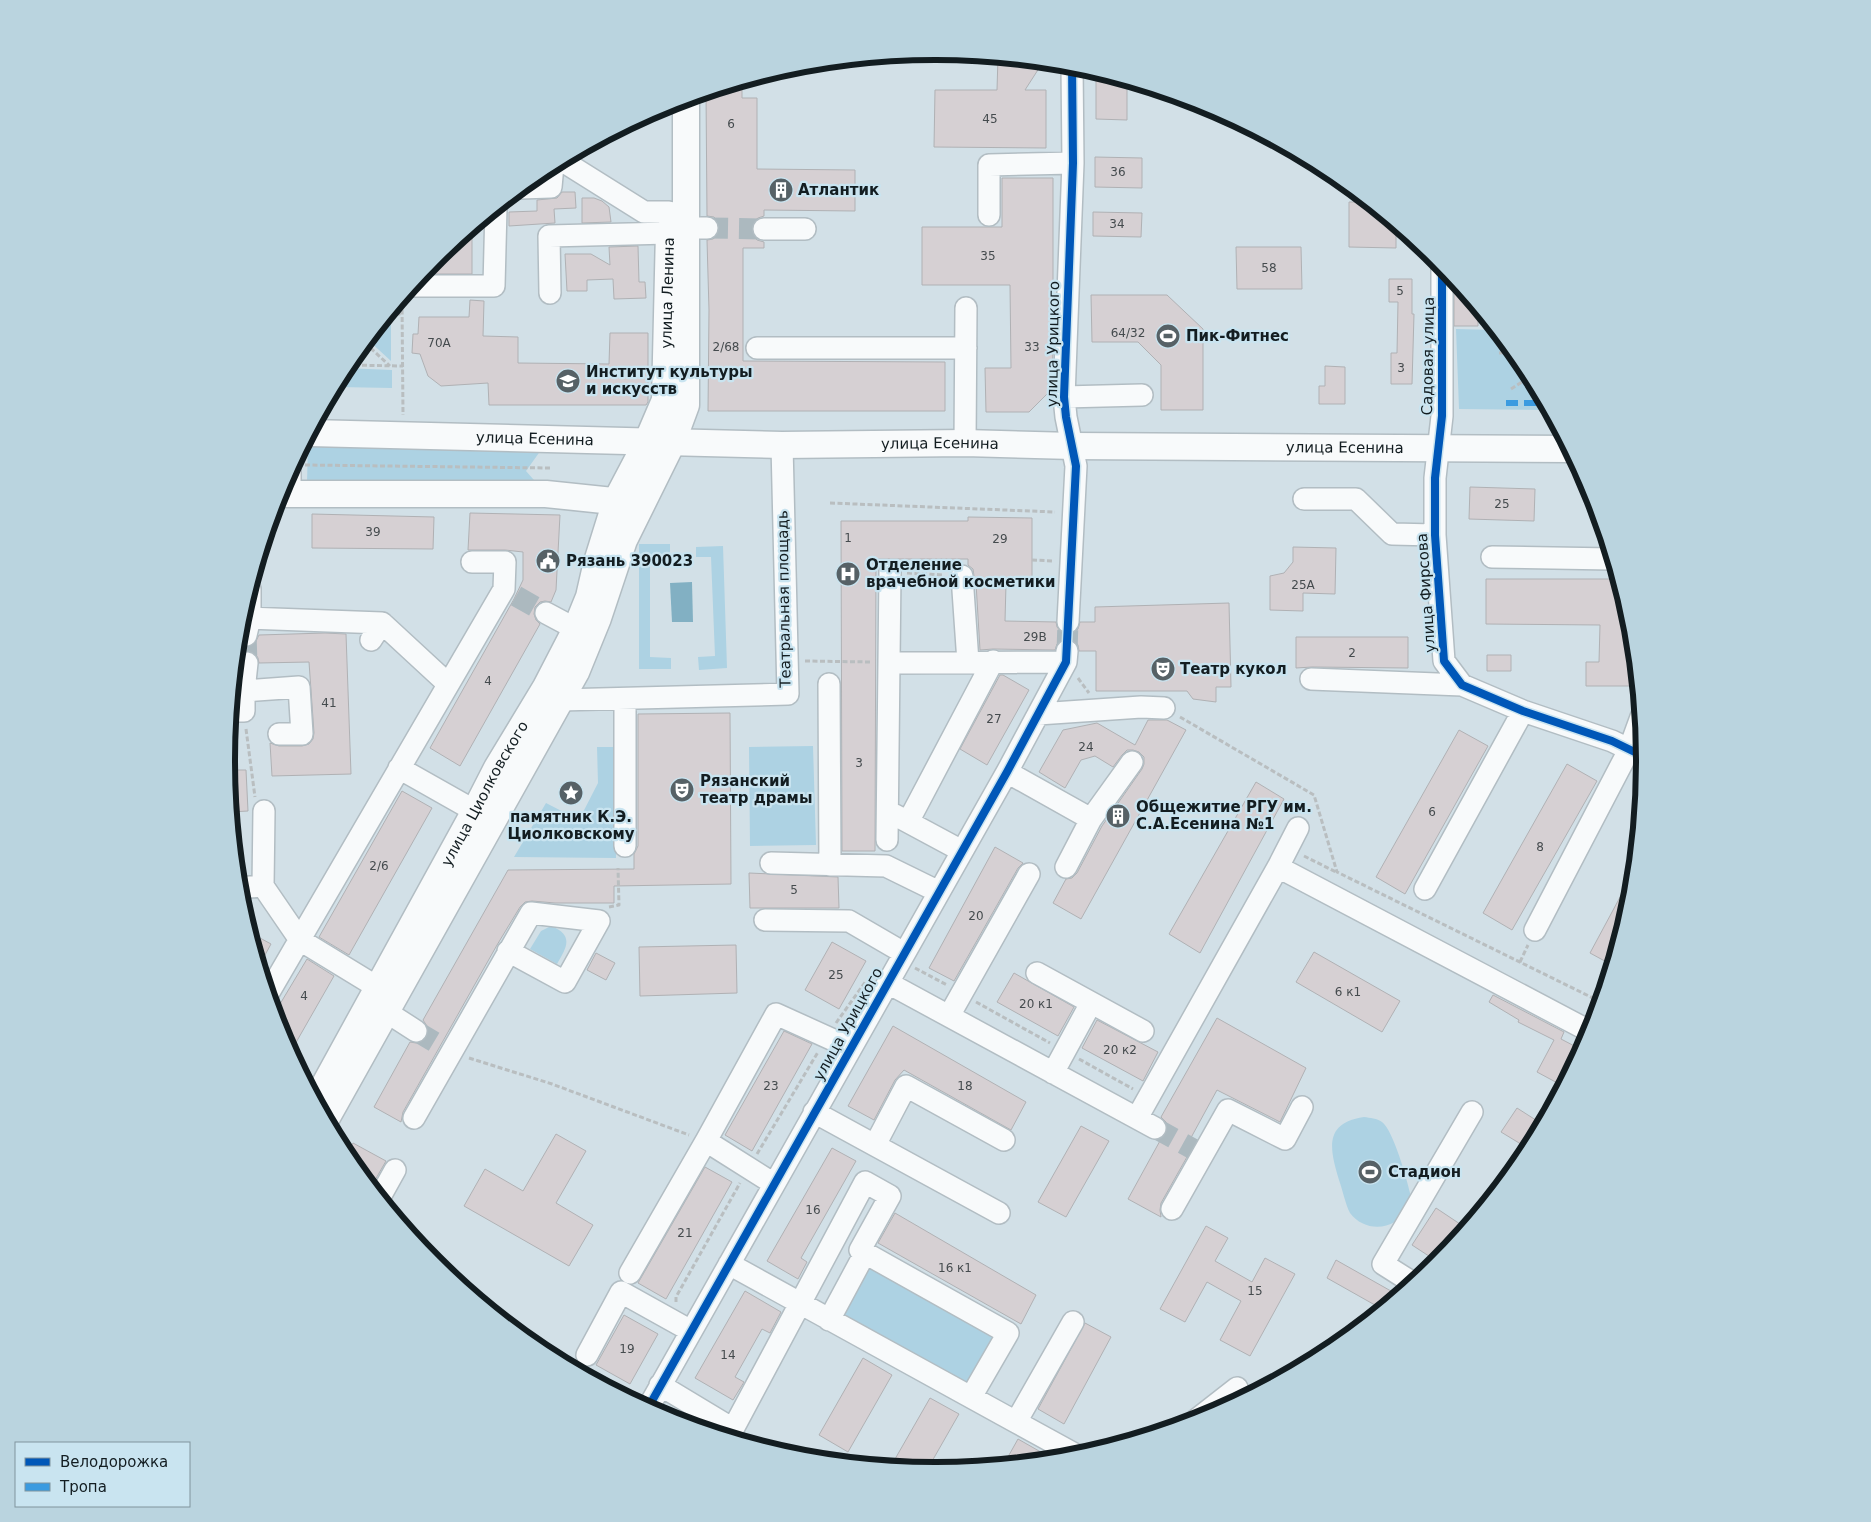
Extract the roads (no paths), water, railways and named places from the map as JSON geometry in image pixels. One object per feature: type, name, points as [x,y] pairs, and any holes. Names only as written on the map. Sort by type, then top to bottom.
[{"type":"main road","name":"улица Ленина","points":[[616,501],[659,442],[683,225],[686,106]]},
{"type":"main road","name":"улица Ленина","points":[[670,112],[683,225]]},
{"type":"main road","name":"улица Есенина","points":[[316,434],[659,442],[782,453],[965,443],[1073,446],[1563,449]]},
{"type":"main road","name":"улица Циолковского","points":[[329,1113],[576,672],[598,618],[624,540],[642,504],[659,442]]},
{"type":"main road","points":[[293,481],[546,494],[642,504]]},
{"type":"main road","name":"улица Циолковского","points":[[319,1094],[497,768],[546,687],[576,628],[589,597],[597,562],[616,501]]},
{"type":"street","name":"улица Урицкого","points":[[1068,622],[1076,466],[1064,397],[1073,163],[1072,73]]},
{"type":"street","points":[[989,215],[989,165],[1073,163]]},
{"type":"street","points":[[568,164],[644,212],[683,225]]},
{"type":"street","points":[[533,188],[551,187],[552,174]]},
{"type":"street","points":[[420,286],[494,286],[496,216]]},
{"type":"street","points":[[550,294],[549,236],[683,225]]},
{"type":"street","points":[[764,229],[805,229]]},
{"type":"street","name":"Садовая улица","points":[[1438,447],[1442,416],[1442,277]]},
{"type":"street","points":[[965,443],[966,308]]},
{"type":"street","points":[[757,348],[966,348]]},
{"type":"street","points":[[1064,397],[1142,396]]},
{"type":"street","name":"улица Фирсова","points":[[1438,447],[1435,478],[1435,535],[1444,660],[1462,684],[1524,711],[1612,741],[1636,752]]},
{"type":"street","name":"Театральная площадь","points":[[560,700],[788,694],[782,453]]},
{"type":"street","points":[[1304,499],[1356,499],[1392,534],[1435,535]]},
{"type":"street","points":[[1492,557],[1606,559]]},
{"type":"street","points":[[272,986],[448,684],[510,593],[505,562],[472,562]]},
{"type":"street","points":[[887,840],[890,572]]},
{"type":"street","points":[[962,576],[968,662]]},
{"type":"street","points":[[546,613],[576,628]]},
{"type":"street","points":[[248,623],[248,627],[377,632],[448,684]]},
{"type":"street","name":"улица Урицкого","points":[[651,1402],[1007,772],[1066,657],[993,661]]},
{"type":"street","points":[[889,663],[993,661]]},
{"type":"street","points":[[908,822],[993,661]]},
{"type":"street","points":[[247,664],[240,704],[299,687],[302,734],[280,734]]},
{"type":"street","points":[[1311,679],[1462,684]]},
{"type":"street","points":[[829,684],[830,865]]},
{"type":"street","points":[[625,846],[626,699]]},
{"type":"street","points":[[1038,714],[1141,707],[1164,708]]},
{"type":"street","points":[[1425,889],[1524,711]]},
{"type":"street","points":[[1535,930],[1636,755]]},
{"type":"street","points":[[1066,867],[1091,819],[1132,762]]},
{"type":"street","points":[[399,768],[475,811]]},
{"type":"street","points":[[1007,772],[1091,819]]},
{"type":"street","points":[[886,810],[962,851]]},
{"type":"street","points":[[264,811],[263,886],[300,940],[377,987]]},
{"type":"street","points":[[888,983],[1146,1123],[1148,1098],[1298,828]]},
{"type":"street","points":[[771,863],[886,866],[939,892]]},
{"type":"street","points":[[1278,867],[1583,1028]]},
{"type":"street","points":[[949,1016],[1029,874]]},
{"type":"street","points":[[246,887],[263,886]]},
{"type":"street","points":[[414,1118],[447,1050],[530,912],[599,921],[565,982],[508,951]]},
{"type":"street","points":[[765,920],[849,921],[903,956]]},
{"type":"street","points":[[1037,973],[1143,1031]]},
{"type":"street","points":[[1053,1073],[1091,1003]]},
{"type":"street","points":[[385,1011],[416,1031]]},
{"type":"street","points":[[630,1273],[776,1014],[851,1048]]},
{"type":"street","points":[[875,1145],[906,1086],[1004,1140]]},
{"type":"street","points":[[1172,1210],[1198,1151],[1228,1110],[1285,1139],[1302,1107]]},
{"type":"street","points":[[814,1112],[998,1213]]},
{"type":"street","points":[[1407,1279],[1383,1264],[1472,1112]]},
{"type":"street","points":[[706,1141],[774,1184]]},
{"type":"street","points":[[382,1192],[394,1170]]},
{"type":"street","points":[[732,1431],[865,1182],[890,1196],[860,1250],[1008,1334],[971,1397]]},
{"type":"street","points":[[829,1320],[865,1253]]},
{"type":"street","points":[[729,1264],[1067,1450]]},
{"type":"street","points":[[586,1355],[621,1292],[691,1331]]},
{"type":"street","points":[[1016,1422],[1073,1322]]},
{"type":"street","points":[[660,1385],[726,1430]]},
{"type":"street","points":[[1218,1402],[1237,1388]]},
{"type":"tunnel","points":[[707,228],[764,229]]},
{"type":"tunnel","points":[[516,596],[546,613]]},
{"type":"tunnel","points":[[1067,651],[1068,622]]},
{"type":"tunnel","points":[[246,635],[247,663]]},
{"type":"tunnel","points":[[416,1031],[443,1047]]},
{"type":"tunnel","points":[[1155,1128],[1193,1149]]},
{"type":"place","name":"Атлантик","points":[[781,190]]},
{"type":"place","name":"Пик-Фитнес","points":[[1168,336]]},
{"type":"place","name":"Институт культуры и искусств","points":[[568,381]]},
{"type":"place","name":"Рязань 390023","points":[[548,561]]},
{"type":"place","name":"Отделение врачебной косметики","points":[[848,574]]},
{"type":"place","name":"Театр кукол","points":[[1163,669]]},
{"type":"place","name":"Рязанский театр драмы","points":[[682,790]]},
{"type":"place","name":"памятник К.Э. Циолковскому","points":[[571,793]]},
{"type":"place","name":"Общежитие РГУ им. С.А.Есенина №1","points":[[1118,816]]},
{"type":"place","name":"Стадион","points":[[1370,1172]]}]
